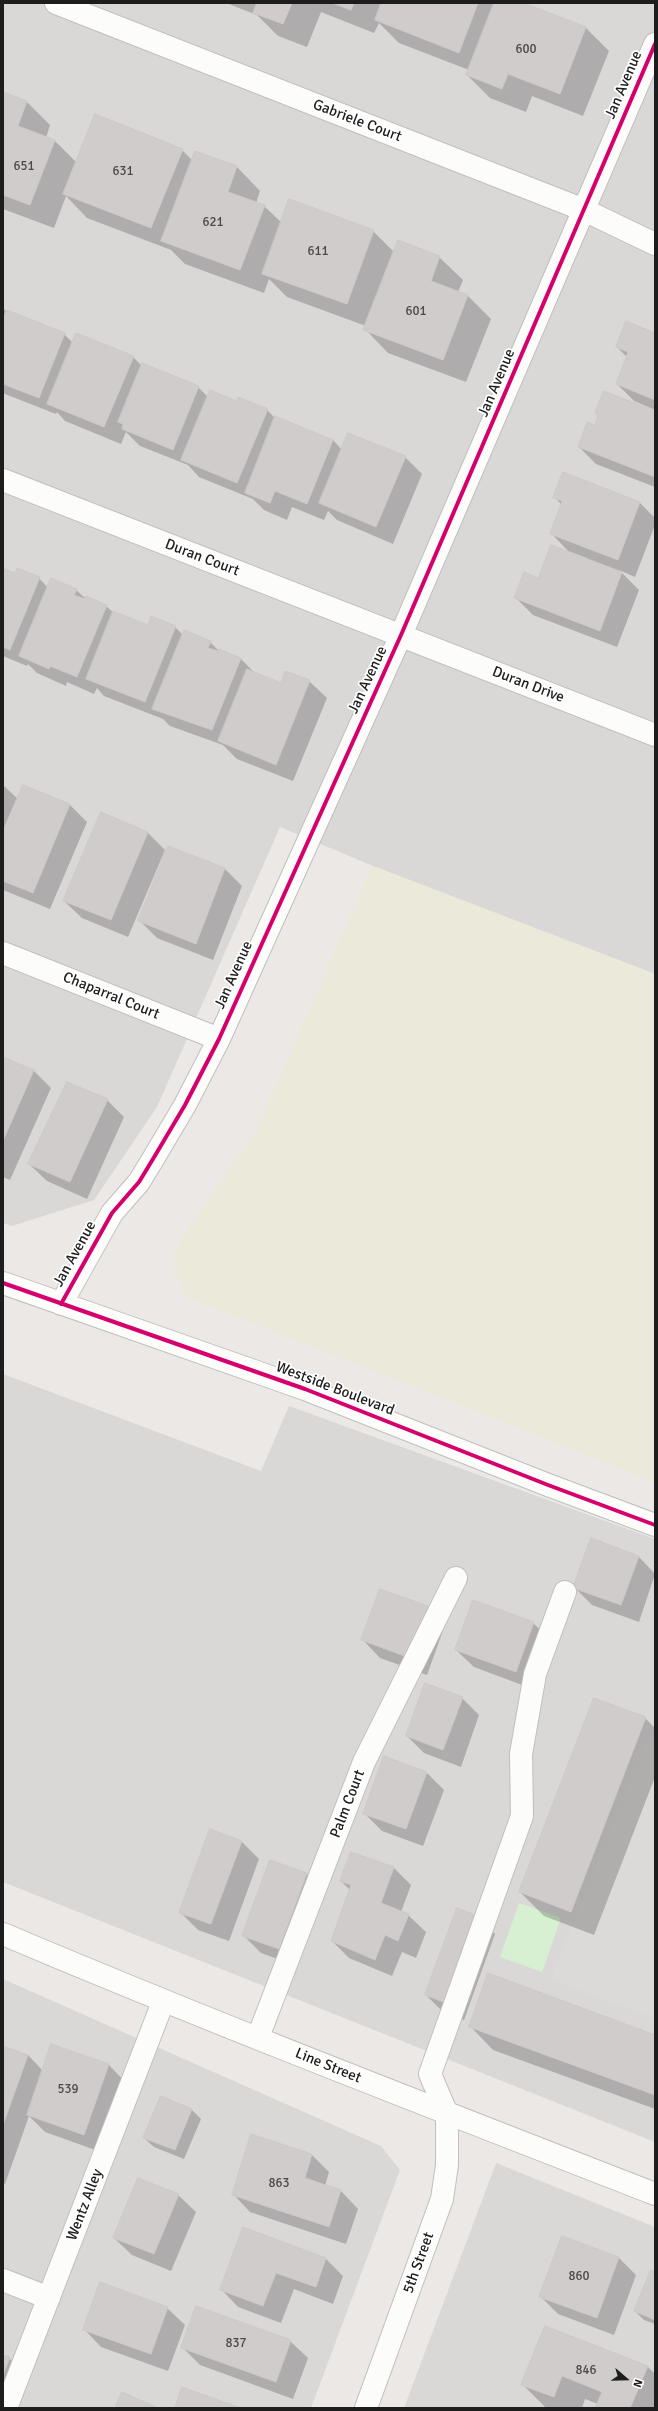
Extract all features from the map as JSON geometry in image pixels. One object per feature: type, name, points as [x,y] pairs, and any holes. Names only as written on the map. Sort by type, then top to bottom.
[{"type":"street","name":"Gabriele Court","points":[[56,3],[584,210],[655,244]]},
{"type":"street","name":"Jan Avenue","points":[[61,1304],[112,1213],[139,1182],[153,1159],[185,1105],[219,1038],[401,635],[655,44]]},
{"type":"street","name":"Duran Court","points":[[3,480],[401,635]]},
{"type":"street","name":"Duran Drive","points":[[401,635],[655,735]]},
{"type":"street","name":"Chaparral Court","points":[[3,953],[219,1038]]},
{"type":"street","name":"Westside Boulevard","points":[[3,1283],[305,1389],[548,1485],[655,1525]]},
{"type":"street","name":"Palm Court","points":[[258,2037],[364,1762],[456,1578]]},
{"type":"street","points":[[447,2114],[430,2074],[522,1816],[521,1754],[535,1674],[566,1592]]},
{"type":"street","name":"Line Street","points":[[3,1934],[163,2002],[258,2037],[447,2114],[655,2194]]},
{"type":"street","name":"Wentz Alley","points":[[6,2408],[163,2002]]},
{"type":"street","name":"5th Street","points":[[366,2408],[442,2199],[447,2165],[447,2114]]},
{"type":"street","points":[[3,2280],[49,2298]]},
{"type":"shaded area","points":[[3,3],[655,3],[655,974],[373,866],[280,827],[157,1107],[94,1200],[12,1226],[3,1223]]},
{"type":"shaded area","points":[[373,866],[655,974],[655,1482],[187,1297],[173,1265],[181,1239],[255,1133]]},
{"type":"shaded area","points":[[3,1374],[261,1471],[289,1406],[655,1539],[655,2142],[3,1882]]},
{"type":"shaded area","points":[[652,1726],[655,1727],[655,2019],[551,1979]]},
{"type":"shaded area","points":[[3,1979],[381,2146],[400,2170],[311,2408],[3,2408]]},
{"type":"shaded area","points":[[496,2163],[655,2227],[655,2408],[404,2408]]},
{"type":"green space","points":[[519,1903],[561,1918],[542,1972],[500,1957]]},
{"type":"building","points":[[257,3],[292,3],[283,24],[253,13]]},
{"type":"building","points":[[333,3],[354,3],[351,10]]},
{"type":"building","points":[[381,3],[478,3],[459,53],[375,20]]},
{"type":"building","points":[[494,3],[524,3],[586,27],[560,94],[508,74],[502,89],[466,75]]},
{"type":"building","points":[[3,92],[27,101],[18,126],[55,140],[30,205],[3,195]]},
{"type":"building","points":[[95,114],[183,149],[151,228],[63,194]]},
{"type":"building","points":[[195,151],[237,166],[228,192],[265,205],[240,270],[161,241]]},
{"type":"building","points":[[289,199],[374,230],[347,304],[262,274]]},
{"type":"building","points":[[398,240],[440,256],[431,281],[468,295],[443,360],[363,330]]},
{"type":"building","points":[[7,310],[65,333],[39,398],[3,384],[3,319]]},
{"type":"building","points":[[626,321],[655,333],[655,400],[616,384],[628,352],[616,347]]},
{"type":"building","points":[[76,333],[134,356],[104,427],[47,404]]},
{"type":"building","points":[[142,363],[199,386],[173,450],[122,429],[123,424],[118,422]]},
{"type":"building","points":[[210,390],[237,401],[238,397],[268,409],[237,483],[181,460]]},
{"type":"building","points":[[604,391],[655,411],[655,477],[578,447],[587,422],[595,425],[598,415],[595,413]]},
{"type":"building","points":[[275,416],[333,440],[307,504],[275,491],[270,503],[245,493]]},
{"type":"building","points":[[348,433],[406,456],[376,527],[319,503]]},
{"type":"building","points":[[563,472],[640,502],[618,560],[550,534],[562,501],[553,498]]},
{"type":"building","points":[[551,545],[622,572],[600,631],[514,598],[524,572],[538,578]]},
{"type":"building","points":[[3,568],[15,573],[17,568],[40,577],[10,650],[3,647]]},
{"type":"building","points":[[51,578],[77,589],[74,595],[85,599],[86,596],[107,605],[77,677],[50,666],[49,669],[19,656]]},
{"type":"building","points":[[113,611],[148,625],[151,616],[176,626],[145,702],[86,679]]},
{"type":"building","points":[[184,630],[211,641],[208,648],[218,651],[219,649],[241,658],[212,730],[152,709]]},
{"type":"building","points":[[247,669],[281,683],[285,671],[310,680],[276,765],[218,741]]},
{"type":"building","points":[[23,785],[70,804],[33,893],[3,881],[3,831]]},
{"type":"building","points":[[101,812],[148,832],[111,920],[63,901]]},
{"type":"building","points":[[168,846],[225,868],[196,944],[138,921]]},
{"type":"building","points":[[3,1057],[34,1070],[3,1141]]},
{"type":"building","points":[[67,1082],[108,1099],[70,1182],[28,1164]]},
{"type":"building","points":[[591,1538],[639,1556],[621,1605],[573,1588]]},
{"type":"building","points":[[380,1589],[428,1606],[410,1658],[361,1640]]},
{"type":"building","points":[[473,1600],[534,1622],[516,1672],[455,1650]]},
{"type":"building","points":[[425,1683],[463,1697],[443,1750],[406,1736]]},
{"type":"building","points":[[594,1698],[646,1717],[571,1912],[519,1892]]},
{"type":"building","points":[[384,1756],[427,1772],[406,1829],[363,1814]]},
{"type":"building","points":[[210,1829],[242,1841],[211,1924],[179,1913]]},
{"type":"building","points":[[351,1852],[394,1867],[381,1903],[409,1914],[398,1941],[385,1935],[375,1960],[331,1941],[351,1885],[340,1881]]},
{"type":"building","points":[[270,1860],[307,1873],[279,1949],[242,1936]]},
{"type":"building","points":[[457,1908],[478,1916],[446,2003],[425,1995]]},
{"type":"building","points":[[488,1973],[655,2035],[655,2095],[469,2027]]},
{"type":"building","points":[[51,2044],[109,2064],[84,2135],[27,2115]]},
{"type":"building","points":[[3,2046],[28,2055],[3,2125]]},
{"type":"building","points":[[161,2096],[192,2109],[175,2150],[143,2138]]},
{"type":"building","points":[[251,2134],[312,2154],[305,2178],[341,2190],[329,2227],[232,2195]]},
{"type":"building","points":[[138,2178],[179,2194],[154,2254],[113,2238]]},
{"type":"building","points":[[243,2227],[326,2258],[316,2287],[276,2273],[263,2306],[220,2290]]},
{"type":"building","points":[[562,2236],[619,2257],[597,2318],[539,2297]]},
{"type":"building","points":[[651,2270],[655,2272],[655,2320],[634,2311]]},
{"type":"building","points":[[100,2282],[168,2307],[151,2354],[83,2330]]},
{"type":"building","points":[[196,2306],[291,2340],[276,2382],[181,2348]]},
{"type":"building","points":[[545,2326],[648,2366],[630,2408],[595,2408],[602,2392],[562,2376],[554,2397],[521,2385]]},
{"type":"building","points":[[3,2355],[10,2357],[3,2376]]},
{"type":"building","points":[[182,2387],[241,2408],[175,2408]]},
{"type":"building","points":[[122,2392],[156,2407],[115,2408]]},
{"type":"cycle path","points":[[61,1304],[112,1213],[139,1182],[153,1159],[185,1105],[219,1039],[401,635],[655,44]]},
{"type":"cycle path","points":[[3,1283],[305,1389],[548,1485],[655,1525]]}]
